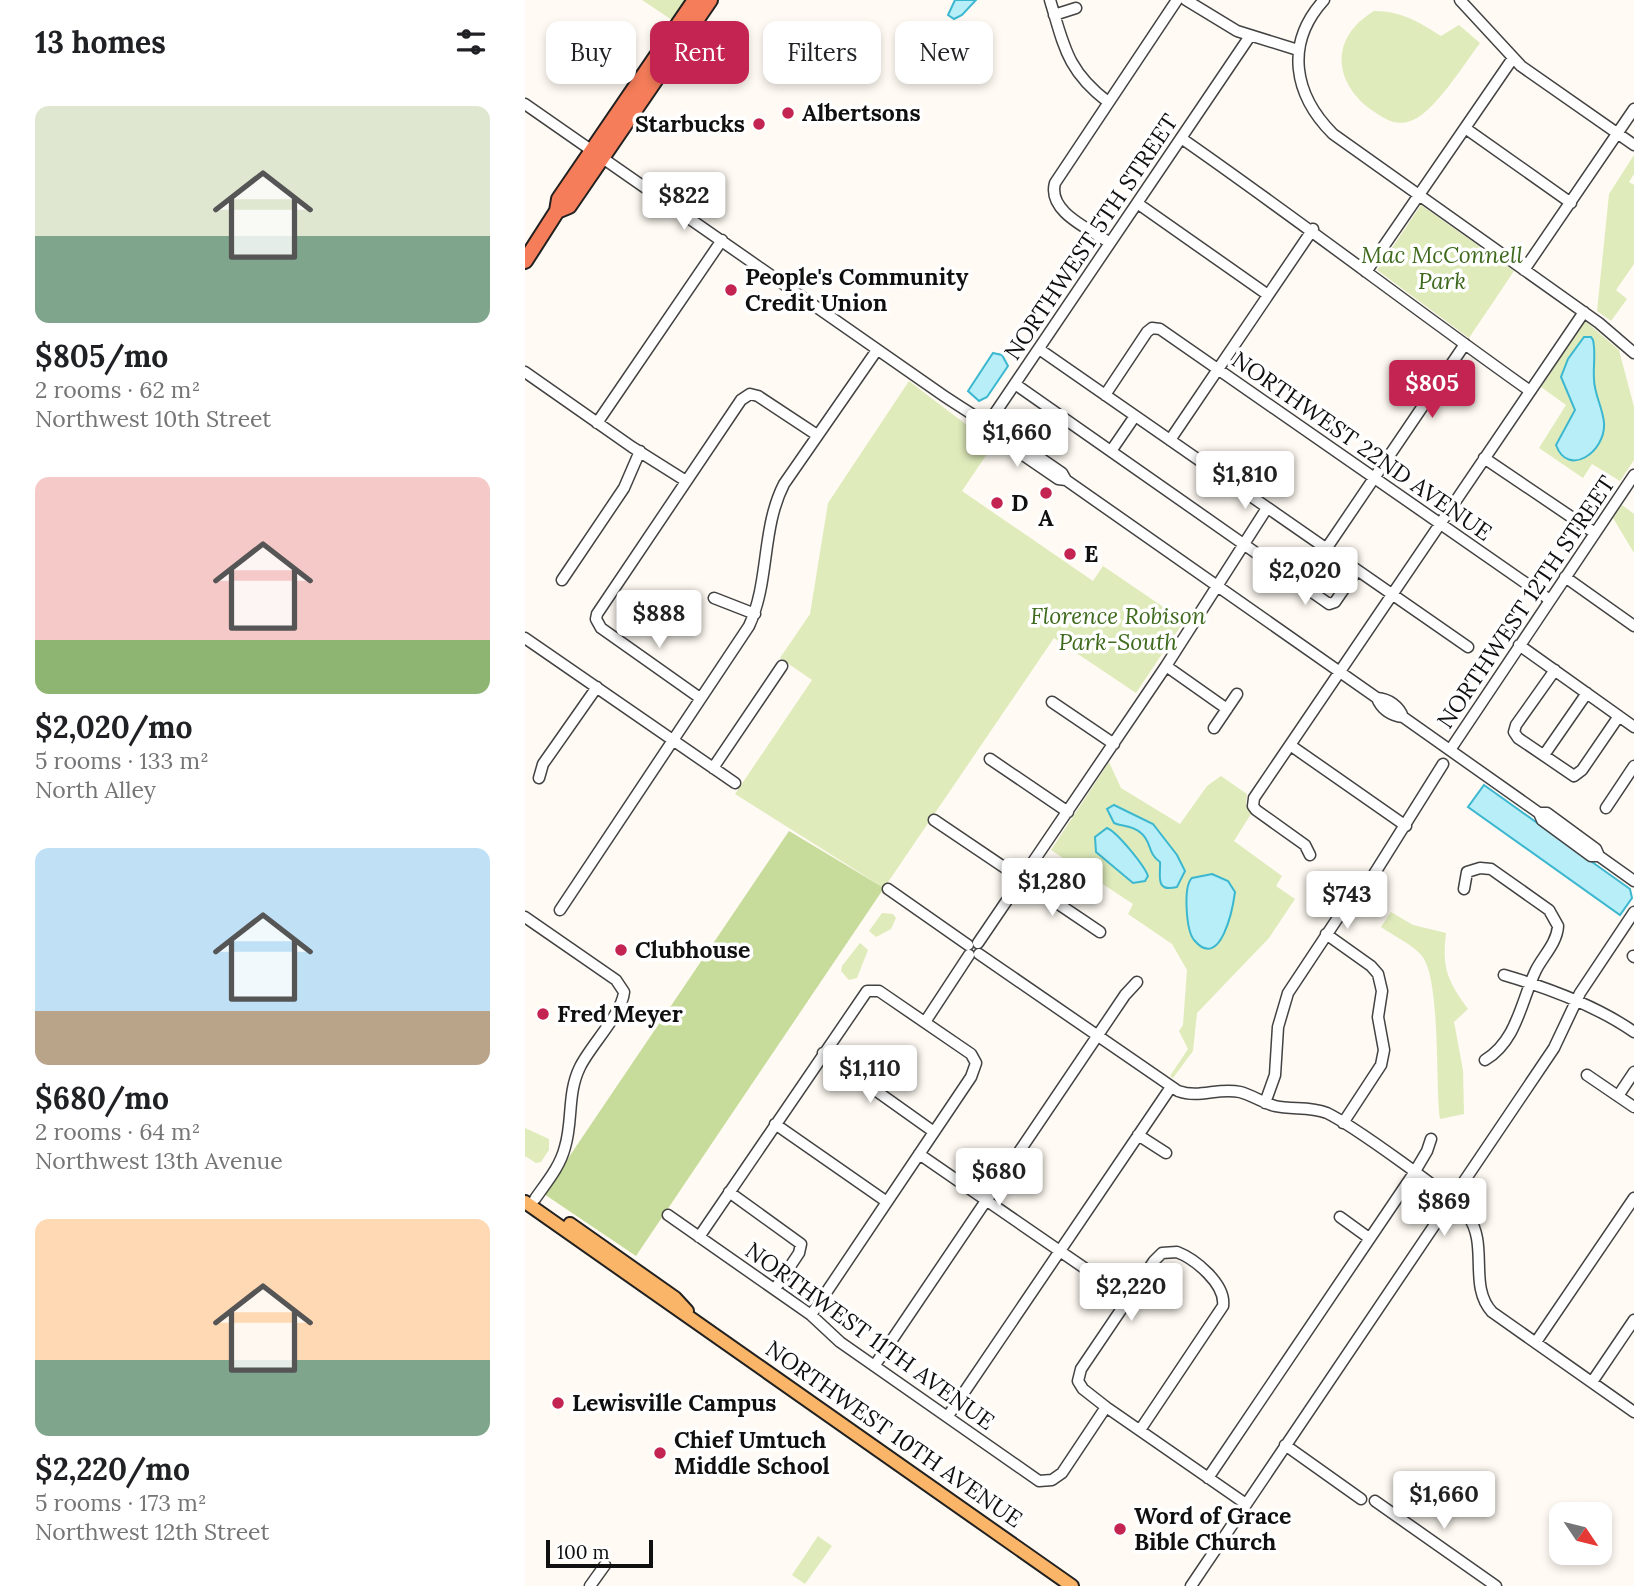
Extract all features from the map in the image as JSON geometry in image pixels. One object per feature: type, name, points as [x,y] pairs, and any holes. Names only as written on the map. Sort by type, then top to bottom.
[{"type":"highway","points":[[597,152],[695,0]]},
{"type":"highway","points":[[525,261],[557,211],[559,199],[710,0]]},
{"type":"main road","name":"NORTHWEST 10TH AVENUE","points":[[528,1198],[670,1305],[692,1316],[1072,1586]]},
{"type":"street","points":[[1050,0],[1074,70],[1108,102]]},
{"type":"street","points":[[1110,243],[1061,209],[1053,195],[1058,176],[1177,0]]},
{"type":"street","points":[[1186,0],[1227,26],[1250,36],[1299,50]]},
{"type":"street","points":[[1324,0],[1310,19],[1299,50],[1301,84],[1316,117],[1333,134],[1633,347]]},
{"type":"street","points":[[1463,1],[1513,58],[1634,145]]},
{"type":"street","points":[[1054,15],[1076,8]]},
{"type":"street","name":"NORTHWEST 5TH STREET","points":[[988,425],[1250,36]]},
{"type":"street","points":[[1366,272],[1513,58]]},
{"type":"street","points":[[525,104],[988,425],[1007,444],[1058,479],[1066,480],[1340,671],[1377,698],[1387,711],[1403,717],[1539,813],[1547,813],[1634,881]]},
{"type":"street","points":[[1524,270],[1634,109]]},
{"type":"street","points":[[1465,128],[1571,203]]},
{"type":"street","points":[[1181,138],[1313,229],[1366,272],[1530,391]]},
{"type":"street","points":[[1137,203],[1268,295]]},
{"type":"street","points":[[1170,440],[1313,229]]},
{"type":"street","points":[[597,423],[722,240]]},
{"type":"street","points":[[1310,855],[1304,845],[1253,806],[1254,798],[1584,312]]},
{"type":"street","name":"NORTHWEST 22ND AVENUE","points":[[1105,395],[1152,328],[1160,329],[1549,600]]},
{"type":"street","points":[[1326,549],[1465,344]]},
{"type":"street","points":[[1039,349],[1468,648]]},
{"type":"street","points":[[560,910],[755,614],[775,502],[817,435],[877,350]]},
{"type":"street","points":[[525,372],[686,481]]},
{"type":"street","points":[[1015,384],[1329,604],[1335,602],[1357,570]]},
{"type":"street","points":[[700,698],[601,628],[596,619],[741,400],[750,394],[765,399],[817,435]]},
{"type":"street","points":[[1111,451],[1135,416]]},
{"type":"street","points":[[562,580],[624,488],[640,451]]},
{"type":"street","points":[[1484,458],[1595,533]]},
{"type":"street","name":"NORTHWEST 12TH STREET","points":[[1450,750],[1634,475]]},
{"type":"street","points":[[925,1022],[1114,744],[1267,508]]},
{"type":"street","points":[[1565,577],[1634,626]]},
{"type":"street","points":[[714,598],[755,614]]},
{"type":"street","points":[[525,638],[735,783]]},
{"type":"street","points":[[1519,645],[1634,727]]},
{"type":"street","points":[[713,768],[782,666]]},
{"type":"street","points":[[1165,666],[1227,709]]},
{"type":"street","points":[[1555,670],[1514,732],[1569,774],[1577,775],[1619,716]]},
{"type":"street","points":[[539,778],[543,764],[597,687]]},
{"type":"street","points":[[1544,755],[1587,693]]},
{"type":"street","points":[[1214,727],[1237,694]]},
{"type":"street","points":[[1052,702],[1114,744]]},
{"type":"street","points":[[1290,745],[1406,826]]},
{"type":"street","points":[[990,759],[1068,811]]},
{"type":"street","name":"NORTHWEST 12TH STREET","points":[[1265,1102],[1275,1075],[1278,1027],[1285,999],[1326,934],[1354,895],[1371,879],[1443,764]]},
{"type":"street","points":[[1606,808],[1634,766]]},
{"type":"street","points":[[935,820],[1100,932]]},
{"type":"street","points":[[1464,889],[1467,872],[1481,868],[1491,869],[1549,910],[1557,923],[1556,937],[1531,983],[1512,1028],[1496,1053],[1485,1060]]},
{"type":"street","points":[[888,889],[1171,1087],[1193,1095],[1233,1091],[1289,1108],[1310,1108],[1343,1123],[1451,1200],[1473,1223],[1485,1305],[1634,1412]]},
{"type":"street","points":[[1191,1586],[1554,1048],[1576,1002],[1634,912]]},
{"type":"street","points":[[525,916],[622,987],[622,1000],[575,1077],[565,1148],[560,1162],[528,1198]]},
{"type":"street","points":[[1326,934],[1371,966],[1380,979],[1382,991],[1378,1017],[1384,1057],[1374,1080],[1343,1123]]},
{"type":"street","points":[[1504,975],[1576,1002],[1614,1019],[1634,1032]]},
{"type":"street","points":[[875,1365],[1125,995],[1137,982]]},
{"type":"street","points":[[699,1237],[862,995],[871,989],[971,1054],[979,1062],[971,1077],[811,1315]]},
{"type":"street","points":[[823,1053],[935,1132]]},
{"type":"street","points":[[1618,1096],[1634,1072]]},
{"type":"street","points":[[1587,1074],[1634,1107]]},
{"type":"street","points":[[948,1416],[1171,1087]]},
{"type":"street","points":[[775,1124],[887,1202]]},
{"type":"street","points":[[1138,1135],[1165,1153]]},
{"type":"street","points":[[1207,1478],[1413,1173],[1427,1151],[1430,1139]]},
{"type":"street","points":[[919,1154],[1128,1298]]},
{"type":"street","points":[[729,1192],[801,1244],[799,1253],[775,1289]]},
{"type":"street","points":[[1536,1342],[1634,1198]]},
{"type":"street","name":"NORTHWEST 11TH AVENUE","points":[[668,1214],[811,1315],[828,1332],[1037,1480],[1052,1480],[1062,1473],[1107,1407]]},
{"type":"street","points":[[1340,1217],[1369,1238]]},
{"type":"street","points":[[1140,1430],[1220,1313],[1224,1299],[1218,1285],[1187,1257],[1177,1252],[1166,1252],[1154,1261],[1081,1369],[1079,1384],[1107,1407],[1246,1504]]},
{"type":"street","points":[[1592,1382],[1634,1320]]},
{"type":"street","points":[[1285,1446],[1361,1499]]},
{"type":"street","points":[[1375,1501],[1496,1586]]},
{"type":"street","points":[[590,1586],[605,1565]]},
{"type":"green space","points":[[642,0],[686,0],[672,20]]},
{"type":"green space","points":[[1374,11],[1401,15],[1441,36],[1459,25],[1480,43],[1431,107],[1407,122],[1392,122],[1373,111],[1360,100],[1344,74],[1343,47],[1349,34]]},
{"type":"green space","points":[[1634,155],[1634,174],[1629,182],[1634,185],[1634,264],[1616,290],[1627,299],[1611,321],[1597,311],[1609,194]]},
{"type":"green space","name":"Mac McConnell Park","points":[[1421,205],[1514,271],[1469,338],[1377,270]]},
{"type":"green space","points":[[1585,321],[1619,350],[1634,407],[1634,460],[1620,481],[1592,464],[1583,478],[1539,448],[1566,405],[1541,387]]},
{"type":"green space","name":"Florence Robison Park-South","points":[[909,381],[993,445],[962,491],[1093,581],[1103,566],[1184,621],[1136,693],[1054,638],[884,888],[735,794],[812,680],[780,658],[810,614],[828,503]]},
{"type":"green space","points":[[1622,505],[1634,514],[1634,553],[1613,518]]},
{"type":"green space","points":[[1109,762],[1121,788],[1180,824],[1207,786],[1221,776],[1247,794],[1246,804],[1251,814],[1234,841],[1282,876],[1276,886],[1295,899],[1269,938],[1197,1013],[1193,1051],[1173,1078],[1170,1076],[1188,1049],[1179,1031],[1183,1025],[1187,970],[1172,944],[1128,914],[1133,904],[1051,850]]},
{"type":"green space","points":[[789,831],[884,888],[636,1256],[544,1194]]},
{"type":"green space","points":[[1391,912],[1413,925],[1446,933],[1445,956],[1448,973],[1455,990],[1468,1009],[1454,1022],[1463,1070],[1464,1114],[1440,1119],[1435,1009],[1428,968],[1422,956],[1409,944],[1381,927]]},
{"type":"green space","points":[[882,913],[893,914],[896,918],[891,929],[876,937],[869,931]]},
{"type":"green space","points":[[860,943],[868,950],[857,978],[849,980],[841,971],[842,966]]},
{"type":"green space","points":[[525,1128],[549,1139],[549,1150],[541,1162],[536,1163],[525,1156]]},
{"type":"green space","points":[[818,1536],[832,1546],[805,1584],[792,1575]]},
{"type":"water","points":[[955,0],[976,0],[962,15],[954,19],[948,15]]},
{"type":"water","points":[[1584,337],[1591,337],[1593,340],[1594,385],[1603,417],[1603,434],[1593,451],[1577,460],[1569,460],[1556,445],[1575,410],[1561,377],[1568,359]]},
{"type":"water","points":[[993,353],[1002,355],[1008,366],[987,397],[979,401],[968,391]]},
{"type":"water","points":[[1484,785],[1630,889],[1632,898],[1620,915],[1468,807]]},
{"type":"water","points":[[1114,805],[1153,824],[1177,855],[1185,871],[1177,887],[1162,885],[1160,862],[1153,855],[1144,836],[1134,829],[1114,823],[1107,809]]},
{"type":"water","points":[[1107,828],[1141,864],[1148,876],[1145,881],[1133,883],[1096,852],[1095,837]]},
{"type":"water","points":[[1212,874],[1228,881],[1235,892],[1224,934],[1212,948],[1203,948],[1191,935],[1187,890],[1192,878]]},
{"type":"place","name":"Albertsons","points":[[788,113]]},
{"type":"place","name":"Starbucks","points":[[759,124]]},
{"type":"place","name":"People's Community Credit Union","points":[[731,290]]},
{"type":"place","name":"A","points":[[1046,493]]},
{"type":"place","name":"D","points":[[997,503]]},
{"type":"place","name":"E","points":[[1070,554]]},
{"type":"place","name":"Clubhouse","points":[[621,950]]},
{"type":"place","name":"Fred Meyer","points":[[543,1014]]},
{"type":"place","name":"Lewisville Campus","points":[[558,1403]]},
{"type":"place","name":"Chief Umtuch Middle School","points":[[660,1453]]},
{"type":"place","name":"Word of Grace Bible Church","points":[[1120,1529]]}]
